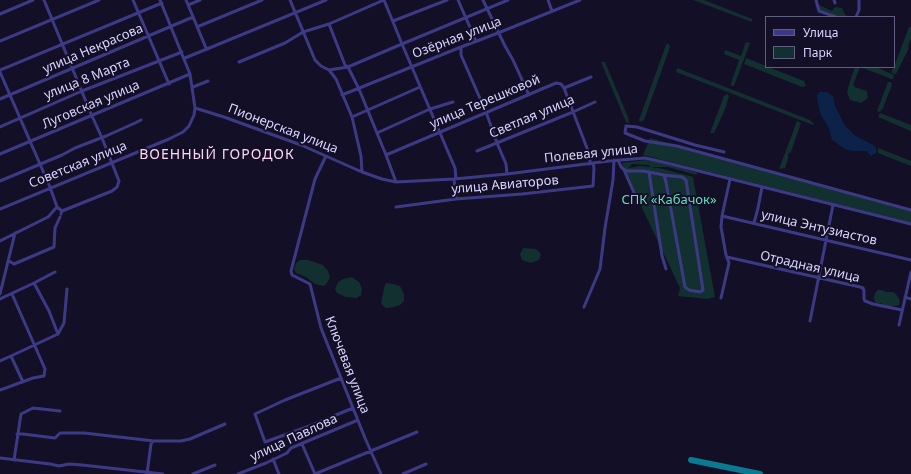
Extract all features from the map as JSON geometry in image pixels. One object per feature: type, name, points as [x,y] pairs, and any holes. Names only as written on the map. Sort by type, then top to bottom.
[{"type":"street","points":[[0,14],[33,0]]},
{"type":"street","points":[[9,262],[14,264],[54,247],[55,228],[61,214],[112,191],[117,187],[119,181],[44,0]]},
{"type":"street","points":[[0,41],[99,0]]},
{"type":"street","points":[[133,0],[169,84]]},
{"type":"street","points":[[186,0],[206,48]]},
{"type":"street","points":[[188,5],[200,0]]},
{"type":"street","points":[[197,27],[262,0]]},
{"type":"street","points":[[290,0],[315,60],[321,66],[329,70],[336,79],[352,116],[361,156],[362,172]]},
{"type":"street","points":[[185,58],[206,48],[326,0]]},
{"type":"street","points":[[239,62],[285,43],[303,32],[329,24],[385,0],[420,88],[455,168],[456,199]]},
{"type":"street","points":[[393,22],[447,0]]},
{"type":"street","points":[[458,0],[476,41]]},
{"type":"street","points":[[483,0],[529,95]]},
{"type":"street","points":[[329,70],[348,67],[508,0]]},
{"type":"street","points":[[548,0],[552,11]]},
{"type":"street","name":"Озёрная улица","points":[[342,95],[461,46],[498,33],[580,0]]},
{"type":"street","points":[[816,0],[818,11],[833,16]]},
{"type":"street","points":[[856,16],[859,10],[859,0]]},
{"type":"street","points":[[61,214],[56,207],[50,187],[0,71],[161,2],[185,58],[193,88],[195,108]]},
{"type":"street","name":"улица Некрасова","points":[[0,99],[72,70],[193,17]]},
{"type":"street","points":[[329,24],[345,65],[348,67],[377,133],[396,182]]},
{"type":"street","points":[[461,46],[461,54],[506,164],[507,174]]},
{"type":"street","name":"улица 8 Марта","points":[[0,127],[82,91],[182,52]]},
{"type":"street","name":"Луговская улица","points":[[0,154],[190,74]]},
{"type":"street","name":"улица Терешковой","points":[[386,155],[556,83],[561,84],[564,88],[591,77]]},
{"type":"street","points":[[193,88],[208,81]]},
{"type":"street","points":[[352,116],[420,88]]},
{"type":"street","points":[[564,88],[590,156],[589,164]]},
{"type":"street","points":[[377,133],[430,109],[453,102]]},
{"type":"street","name":"Светлая улица","points":[[478,151],[595,102]]},
{"type":"street","name":"Пионерская улица","points":[[195,108],[256,128],[301,145],[362,172]]},
{"type":"street","name":"Советская улица","points":[[0,209],[183,132],[192,121],[195,108]]},
{"type":"street","points":[[0,181],[141,120]]},
{"type":"street","points":[[724,152],[636,127],[626,126],[625,133],[645,141],[677,146],[911,210]]},
{"type":"street","name":"Ключевая улица","points":[[326,156],[315,179],[291,271],[292,275],[310,284],[320,328],[381,474]]},
{"type":"street","name":"Полевая улица","points":[[362,172],[396,182],[455,179],[507,174],[616,160],[645,158],[911,224]]},
{"type":"street","points":[[616,160],[624,170],[639,204]]},
{"type":"street","points":[[584,307],[600,269],[616,160]]},
{"type":"street","name":"улица Авиаторов","points":[[396,207],[456,199],[522,194],[593,186],[593,163]]},
{"type":"street","points":[[624,170],[643,171],[682,177],[686,180],[703,290],[700,292],[689,290],[685,287],[664,175]]},
{"type":"street","points":[[649,172],[662,256],[666,269]]},
{"type":"street","points":[[721,298],[729,263],[722,227],[722,216],[730,179]]},
{"type":"street","points":[[754,223],[762,187]]},
{"type":"street","points":[[810,321],[833,205]]},
{"type":"street","points":[[0,241],[48,217],[56,207]]},
{"type":"street","name":"улица Энтузиастов","points":[[722,216],[911,260]]},
{"type":"street","points":[[0,294],[15,233]]},
{"type":"street","name":"Отрадная улица","points":[[728,257],[860,287],[863,288],[865,300],[873,304],[902,310]]},
{"type":"street","points":[[0,299],[34,284],[55,272]]},
{"type":"street","points":[[899,325],[911,272]]},
{"type":"street","points":[[34,284],[58,334]]},
{"type":"street","points":[[0,360],[58,334],[64,323],[68,289]]},
{"type":"street","points":[[0,390],[33,378],[44,376],[45,370],[12,294]]},
{"type":"street","points":[[905,296],[911,299]]},
{"type":"street","points":[[11,356],[23,382]]},
{"type":"street","points":[[341,378],[285,400],[255,414],[265,442],[353,408]]},
{"type":"street","points":[[14,460],[21,414],[33,408],[60,411]]},
{"type":"street","name":"улица Павлова","points":[[241,474],[287,452],[291,448],[358,420]]},
{"type":"street","points":[[17,434],[54,438],[60,433],[84,433],[153,441],[181,441],[190,439],[225,424]]},
{"type":"street","points":[[302,444],[315,474],[417,432]]},
{"type":"street","points":[[148,473],[151,444],[153,441]]},
{"type":"street","points":[[0,458],[59,466],[69,464],[163,474]]},
{"type":"street","points":[[273,459],[280,474]]},
{"type":"street","points":[[193,474],[215,464]]},
{"type":"street","points":[[402,474],[426,464]]},
{"type":"green space","points":[[693,0],[704,0],[752,19],[752,22]]},
{"type":"green space","points":[[817,4],[832,11],[835,7],[842,8],[845,15],[848,16],[835,16],[818,9],[815,5]]},
{"type":"green space","points":[[909,27],[911,27],[911,39],[908,50],[896,74],[894,74],[891,72],[895,68]]},
{"type":"green space","points":[[746,42],[750,43],[734,86],[731,86],[739,60],[724,54],[725,50],[741,56]]},
{"type":"green space","points":[[668,43],[670,47],[644,120],[640,122],[639,120]]},
{"type":"green space","points":[[746,58],[765,66],[765,68],[771,68],[804,81],[806,86],[802,87],[744,64]]},
{"type":"green space","points":[[601,62],[605,62],[628,117],[629,123],[626,122]]},
{"type":"green space","points":[[677,68],[810,120],[814,124],[813,125],[676,72]]},
{"type":"green space","points":[[855,68],[860,68],[853,85],[867,91],[868,98],[861,103],[850,100],[847,92]]},
{"type":"green space","points":[[863,68],[878,68],[894,75],[893,79]]},
{"type":"green space","points":[[888,82],[891,82],[892,85],[880,112],[877,111]]},
{"type":"green space","points":[[727,94],[729,96],[724,112],[714,133],[710,133],[724,96]]},
{"type":"green space","points":[[880,113],[911,125],[911,131],[878,117]]},
{"type":"green space","points":[[797,121],[801,123],[791,152],[788,154],[785,168],[779,169]]},
{"type":"green space","points":[[650,138],[911,210],[911,223],[643,155]]},
{"type":"green space","points":[[878,148],[911,161],[911,166],[878,153]]},
{"type":"green space","name":"СПК «Кабачок»","points":[[646,160],[664,163],[698,173],[696,175],[668,167],[651,167],[693,177],[715,297],[707,299],[678,296],[680,288],[623,168],[622,163]],"holes":[[[632,164],[648,165],[651,167],[640,166],[628,168]]]},
{"type":"green space","points":[[523,248],[536,249],[541,254],[539,260],[531,263],[522,260],[520,254]]},
{"type":"green space","points":[[300,260],[308,260],[323,265],[328,271],[330,277],[327,283],[324,286],[315,284],[306,277],[296,273],[294,269],[296,263]]},
{"type":"green space","points":[[352,277],[359,282],[362,288],[361,295],[357,298],[346,297],[337,293],[335,289],[338,282]]},
{"type":"green space","points":[[386,283],[400,286],[404,294],[404,301],[400,305],[386,308],[381,304]]},
{"type":"green space","points":[[878,290],[893,292],[896,294],[900,301],[899,305],[883,306],[881,303],[878,304],[875,302],[875,293]]},
{"type":"water","points":[[820,92],[827,92],[833,96],[835,106],[844,124],[854,135],[875,146],[877,152],[871,156],[867,151],[853,151],[845,149],[832,140],[829,128],[821,115],[818,104],[817,95]]},
{"type":"taxiway","points":[[691,460],[760,474]]},
{"type":"district","name":"ВОЕННЫЙ ГОРОДОК","points":[[217,155]]}]
